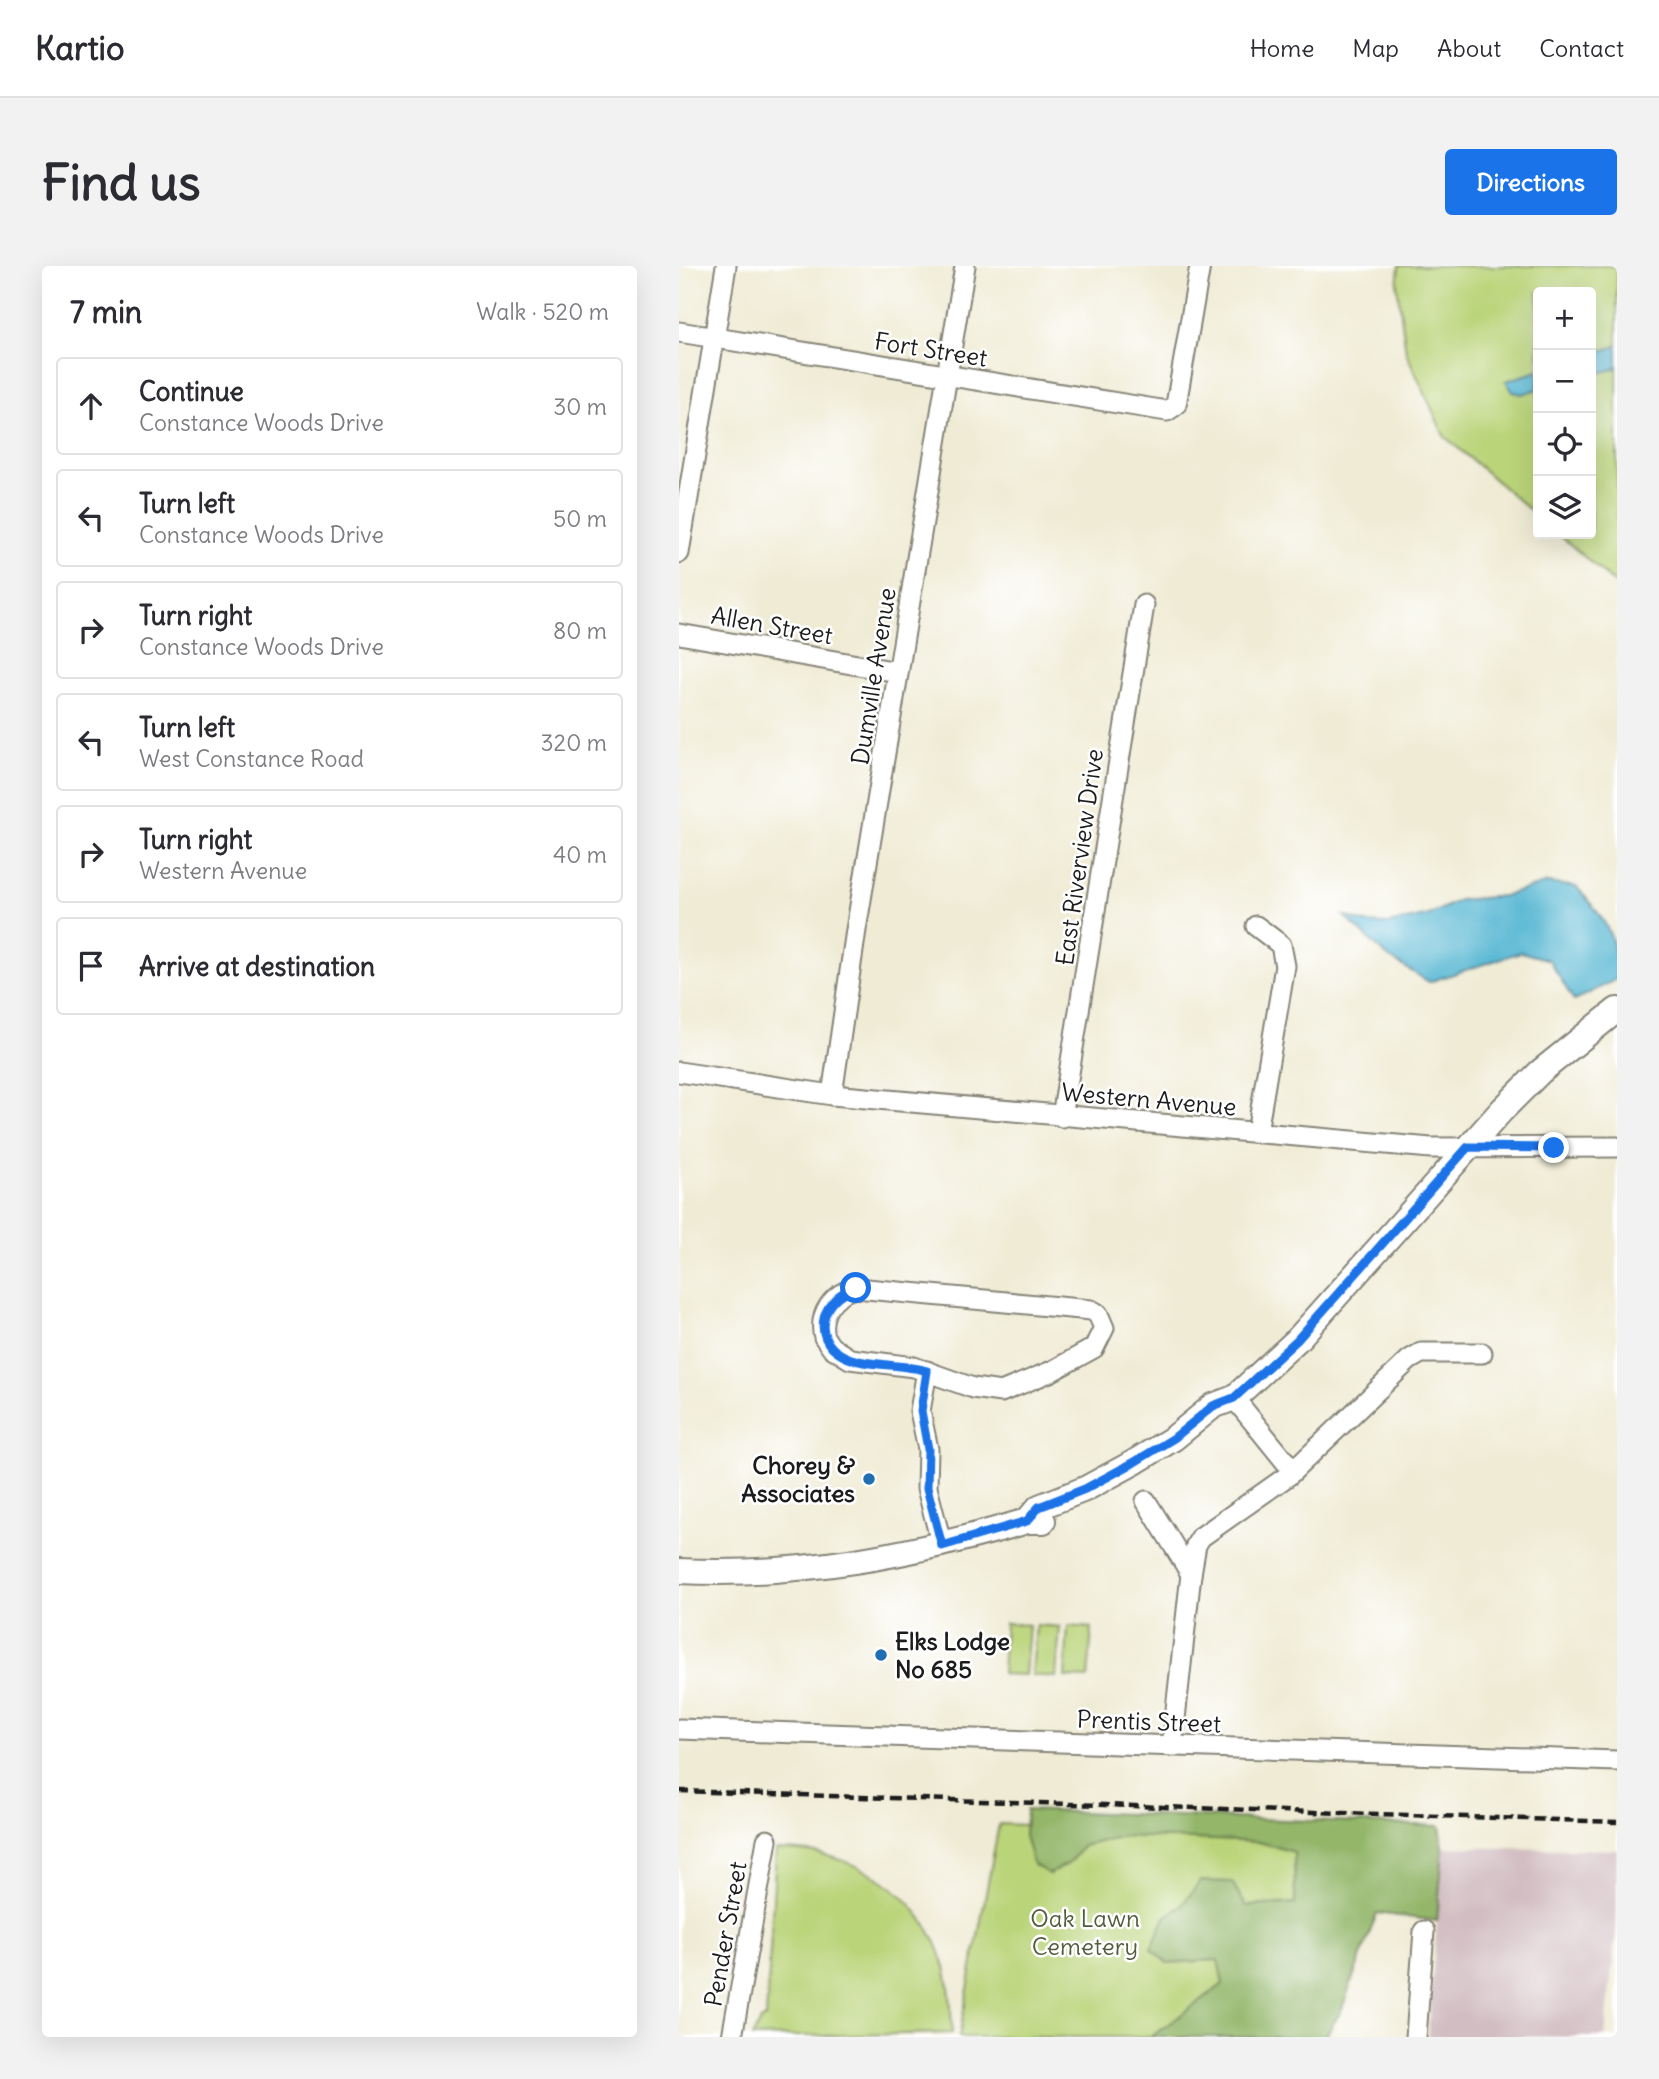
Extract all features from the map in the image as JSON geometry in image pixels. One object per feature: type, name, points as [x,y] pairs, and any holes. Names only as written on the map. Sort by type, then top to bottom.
[{"type":"main road","points":[[679,1571],[761,1572],[819,1568],[942,1546],[1072,1511],[1145,1475],[1227,1415],[1234,1398],[1297,1340],[1468,1147],[1540,1072],[1617,1010]]},
{"type":"street","points":[[679,553],[726,266]]},
{"type":"street","name":"Dumville Avenue","points":[[832,1095],[965,266]]},
{"type":"street","name":"Fort Street","points":[[679,332],[1167,411],[1175,407],[1200,266]]},
{"type":"street","name":"East Riverview Drive","points":[[1062,1117],[1144,605]]},
{"type":"street","name":"Allen Street","points":[[679,634],[898,672]]},
{"type":"street","points":[[1256,926],[1281,945],[1285,966],[1257,1132]]},
{"type":"street","name":"Western Avenue","points":[[679,1072],[832,1095],[1431,1147],[1617,1147]]},
{"type":"street","points":[[856,1288],[1091,1310],[1103,1321],[1102,1337],[1094,1348],[1011,1389],[987,1392],[927,1371],[842,1355],[831,1347],[822,1328],[829,1305],[837,1296],[856,1288]]},
{"type":"street","points":[[1172,1746],[1191,1574],[1196,1545],[1201,1537],[1293,1471],[1409,1360],[1421,1353],[1482,1353]]},
{"type":"street","points":[[927,1371],[921,1411],[928,1449],[927,1488],[942,1546]]},
{"type":"street","points":[[1234,1398],[1293,1471]]},
{"type":"street","points":[[1146,1501],[1191,1574]]},
{"type":"street","name":"Prentis Street","points":[[679,1730],[1617,1761]]},
{"type":"street","name":"Pender Street","points":[[732,2037],[767,1840]]},
{"type":"street","points":[[1416,2037],[1424,1931]]},
{"type":"shaded area","points":[[1443,1847],[1617,1850],[1617,1919],[1605,2037],[1428,2037]]},
{"type":"green space","points":[[1399,266],[1617,266],[1617,346],[1596,352],[1596,287],[1533,287],[1533,373],[1506,381],[1522,394],[1533,391],[1533,513],[1444,436],[1406,352],[1397,286]]},
{"type":"green space","points":[[1617,368],[1617,585],[1564,539],[1596,539],[1596,374]]},
{"type":"green space","points":[[1005,1623],[1029,1625],[1025,1675],[1002,1674]]},
{"type":"green space","points":[[1036,1625],[1060,1627],[1056,1677],[1032,1675]]},
{"type":"green space","points":[[1068,1626],[1092,1628],[1088,1678],[1065,1677]]},
{"type":"green space","points":[[1026,1810],[1440,1826],[1443,1847],[1437,1921],[1377,1913],[1341,2011],[1325,2037],[1151,2037],[1223,1984],[1218,1960],[1167,1963],[1151,1949],[1165,1917],[1181,1906],[1201,1881],[1232,1882],[1246,1906],[1295,1903],[1294,1852],[1259,1842],[1123,1836],[1083,1846],[1069,1863],[1049,1874],[1033,1864],[1025,1836]]},
{"type":"green space","name":"Oak Lawn Cemetery","points":[[999,1824],[1349,1837],[1262,1956],[1151,2037],[959,2037]]},
{"type":"green space","points":[[776,1850],[831,1857],[856,1866],[879,1878],[901,1895],[919,1914],[944,1964],[952,2033],[752,2037],[761,2020],[766,2018]]},
{"type":"water","points":[[1617,346],[1617,368],[1596,374],[1596,352]]},
{"type":"water","points":[[1533,373],[1533,391],[1522,394],[1513,392],[1506,381]]},
{"type":"water","points":[[1548,883],[1577,887],[1602,919],[1615,950],[1617,979],[1574,1001],[1549,960],[1521,952],[1429,982],[1388,957],[1343,915],[1365,923],[1388,924],[1429,915],[1459,900],[1503,896]]},
{"type":"railway","points":[[679,1791],[1617,1822]]},
{"type":"place","name":"Chorey & Associates","points":[[869,1479]]},
{"type":"place","name":"Elks Lodge No 685","points":[[881,1655]]},
{"type":"route","points":[[856,1288],[846,1290],[829,1305],[822,1328],[824,1337],[831,1347],[850,1359],[927,1371],[921,1426],[928,1449],[927,1488],[942,1546],[1027,1521],[1039,1507],[1085,1489],[1133,1463],[1174,1438],[1213,1406],[1234,1398],[1297,1340],[1468,1147],[1554,1148]]}]
